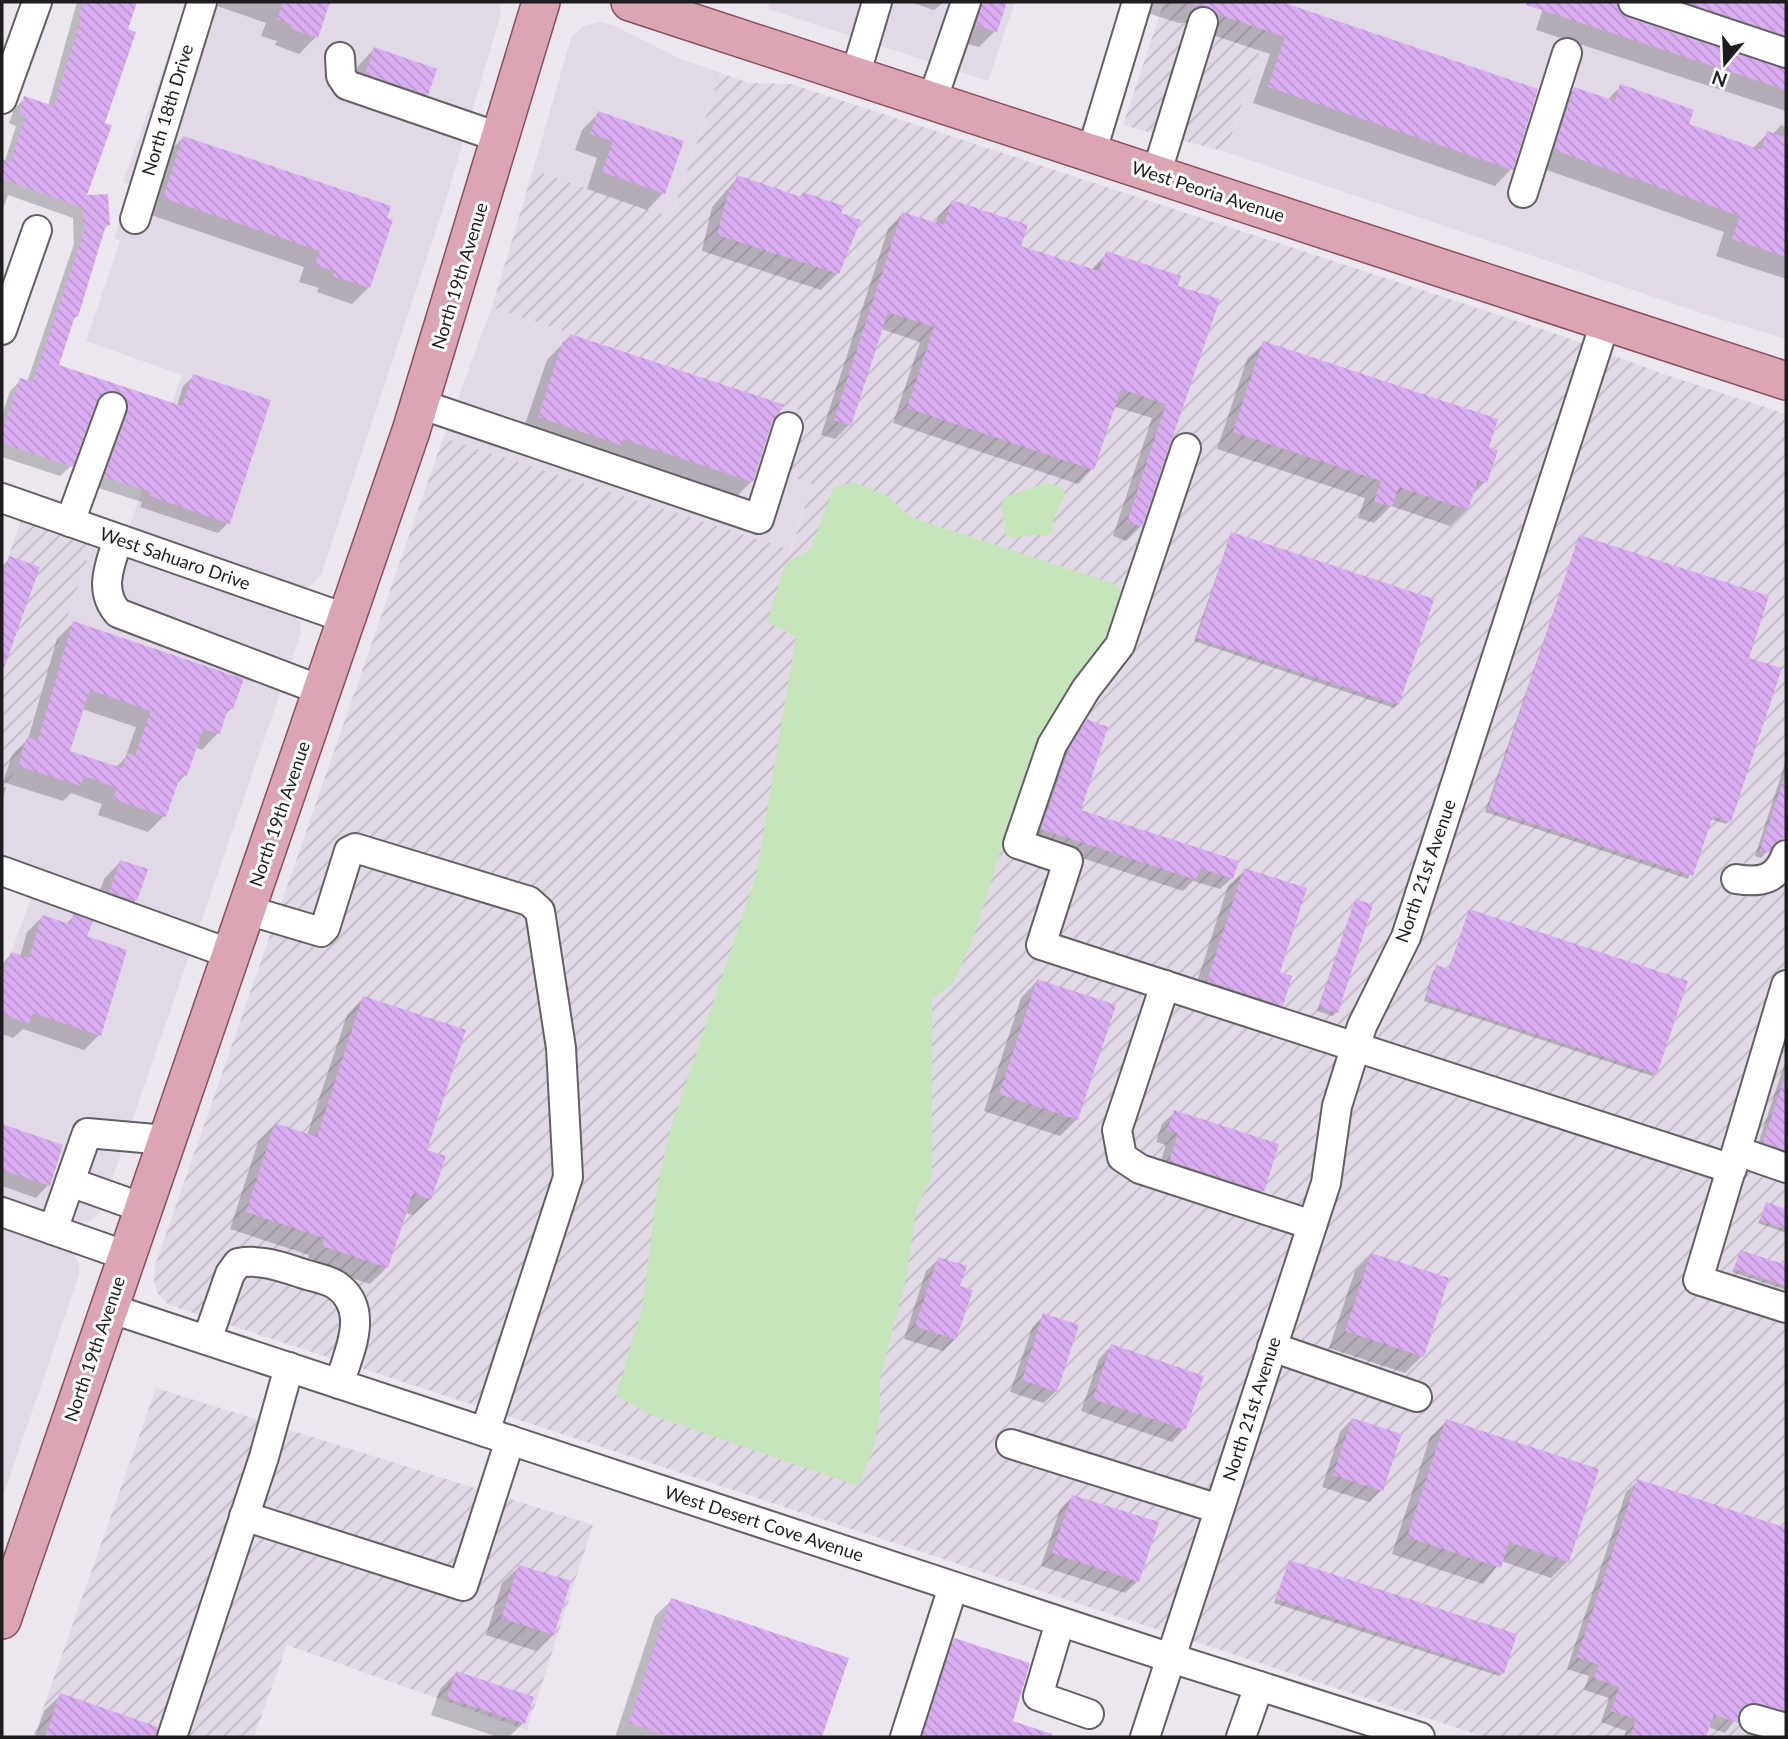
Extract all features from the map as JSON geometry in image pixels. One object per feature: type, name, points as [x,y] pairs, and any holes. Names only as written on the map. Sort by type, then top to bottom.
[{"type":"main road","name":"North 19th Avenue","points":[[2,1620],[420,404],[541,2]]},
{"type":"main road","name":"West Peoria Avenue","points":[[630,2],[1786,381]]},
{"type":"street","points":[[2,99],[37,2]]},
{"type":"street","points":[[855,76],[877,2]]},
{"type":"street","points":[[932,101],[966,2]]},
{"type":"street","points":[[1091,154],[1138,2]]},
{"type":"street","points":[[1633,2],[1786,53]]},
{"type":"street","name":"North 18th Drive","points":[[135,219],[196,4]]},
{"type":"street","points":[[1156,175],[1203,22]]},
{"type":"street","points":[[1523,193],[1567,53]]},
{"type":"street","points":[[340,57],[341,76],[347,85],[501,138]]},
{"type":"street","points":[[2,330],[37,230]]},
{"type":"street","name":"North 21st Avenue","points":[[1145,1737],[1326,1183],[1336,1105],[1362,1026],[1406,937],[1605,323]]},
{"type":"street","points":[[420,404],[759,519],[788,427]]},
{"type":"street","points":[[70,522],[112,407]]},
{"type":"street","points":[[1186,449],[1120,645],[1086,689],[1052,745],[1018,844],[1068,861],[1041,945],[1355,1047],[1735,1160],[1786,1168]]},
{"type":"street","name":"West Sahuaro Drive","points":[[2,499],[348,619]]},
{"type":"street","points":[[118,539],[107,572],[106,588],[110,604],[118,613],[323,691]]},
{"type":"street","points":[[244,1516],[463,1586],[498,1436],[568,1177],[561,1048],[540,911],[529,901],[355,848],[349,851],[326,928],[321,932],[247,910]]},
{"type":"street","points":[[1736,879],[1763,881],[1775,876],[1786,855]]},
{"type":"street","points":[[2,871],[231,954]]},
{"type":"street","points":[[1164,985],[1117,1130],[1122,1157],[1140,1169],[1312,1226]]},
{"type":"street","points":[[1786,985],[1698,1280],[1786,1308]]},
{"type":"street","points":[[53,1230],[87,1133],[166,1140]]},
{"type":"street","points":[[70,1182],[142,1208]]},
{"type":"street","points":[[2,1212],[127,1256]]},
{"type":"street","points":[[207,1340],[230,1274],[238,1263],[272,1264],[334,1284],[347,1294],[355,1309],[356,1326],[339,1384]]},
{"type":"street","name":"West Desert Cove Avenue","points":[[109,1308],[1259,1686],[1367,1729],[1420,1737]]},
{"type":"street","points":[[1272,1347],[1417,1397]]},
{"type":"street","points":[[172,1737],[289,1367]]},
{"type":"street","points":[[1010,1444],[1219,1509]]},
{"type":"street","points":[[905,1737],[953,1587]]},
{"type":"street","points":[[1060,1622],[1038,1696],[1089,1714]]},
{"type":"street","points":[[1241,1737],[1259,1686]]},
{"type":"street","points":[[1754,1718],[1786,1728]]},
{"type":"shaded area","points":[[187,2],[499,2],[501,14],[441,216],[321,575],[312,585],[302,588],[129,528],[182,375],[86,341],[120,241],[114,238],[131,185],[123,182]]},
{"type":"shaded area","points":[[770,2],[1015,2],[988,81],[768,9]]},
{"type":"shaded area","points":[[1164,2],[1276,2],[1226,152],[1123,125]]},
{"type":"shaded area","points":[[1276,2],[1515,2],[1551,13],[1555,2],[1786,2],[1786,339],[1707,315],[1226,152]]},
{"type":"shaded area","points":[[600,22],[613,25],[681,59],[721,73],[671,217],[533,170],[571,38],[583,26]]},
{"type":"shaded area","points":[[721,73],[749,83],[791,84],[1557,334],[1663,374],[1786,414],[1786,1737],[1485,1737],[169,1305],[157,1293],[155,1266],[443,438],[791,550],[812,484],[786,475],[807,413],[492,307],[533,170],[671,217]]},
{"type":"shaded area","points":[[492,307],[807,413],[786,475],[812,484],[790,550],[443,438]]},
{"type":"shaded area","points":[[21,520],[93,543],[2,806],[2,575]]},
{"type":"shaded area","points":[[93,543],[293,612],[300,621],[301,633],[101,1211],[91,1221],[80,1223],[2,1197],[2,979],[41,869],[2,856],[2,806]]},
{"type":"shaded area","points":[[2,1229],[74,1254],[79,1264],[79,1275],[2,1499]]},
{"type":"shaded area","points":[[156,1388],[593,1525],[527,1730],[287,1645],[254,1737],[33,1737]]},
{"type":"green space","points":[[854,482],[887,496],[910,517],[1112,583],[1120,589],[1122,600],[1104,646],[1050,719],[1026,769],[973,939],[954,982],[932,1000],[932,1176],[916,1210],[907,1274],[880,1379],[880,1416],[873,1449],[858,1486],[651,1415],[616,1396],[643,1305],[657,1190],[669,1134],[756,876],[796,637],[767,621],[786,563],[811,549],[834,487]]},
{"type":"green space","points":[[1045,483],[1062,487],[1065,494],[1054,519],[1052,532],[1046,536],[1006,536],[1001,505],[1005,497]]},
{"type":"building","points":[[83,2],[137,2],[128,29],[136,32],[105,123],[112,125],[87,195],[108,194],[110,225],[106,225],[78,317],[75,316],[59,365],[182,406],[193,374],[271,400],[230,524],[150,496],[151,492],[104,477],[128,412],[125,397],[117,391],[102,394],[97,401],[73,467],[2,443],[2,432],[20,378],[33,382],[84,232],[83,208],[2,179],[2,159],[10,162],[26,115],[19,113],[24,96],[54,106],[81,19],[78,18]]},
{"type":"building","points":[[283,2],[330,2],[318,38],[291,29],[292,25],[277,19]]},
{"type":"building","points":[[982,2],[1007,2],[997,32],[976,25]]},
{"type":"building","points":[[1190,2],[1282,2],[1538,89],[1513,170],[1268,87],[1285,37],[1217,14],[1208,6],[1189,5]]},
{"type":"building","points":[[1527,2],[1617,2],[1620,12],[1628,18],[1786,69],[1786,90],[1526,5]]},
{"type":"building","points":[[1685,2],[1786,2],[1786,36]]},
{"type":"building","points":[[374,47],[437,69],[428,95],[365,74]]},
{"type":"building","points":[[1620,84],[1694,110],[1689,124],[1761,150],[1767,131],[1786,138],[1786,257],[1732,239],[1740,216],[1554,150],[1574,87],[1615,101]]},
{"type":"building","points":[[598,111],[684,141],[665,194],[602,172],[613,141],[590,134]]},
{"type":"building","points":[[183,136],[391,206],[387,218],[393,220],[370,288],[333,276],[334,271],[315,265],[320,251],[163,198]]},
{"type":"building","points":[[737,175],[801,197],[803,192],[844,206],[841,213],[861,220],[839,274],[717,235],[729,189],[732,190]]},
{"type":"building","points":[[952,200],[1028,225],[1021,246],[1099,271],[1106,251],[1181,276],[1178,286],[1220,299],[1142,527],[1127,522],[1166,404],[1121,389],[1094,470],[907,408],[934,327],[888,312],[851,426],[834,420],[902,212],[944,225]]},
{"type":"building","points":[[570,334],[785,405],[772,422],[753,482],[623,439],[621,445],[538,417],[563,341],[567,343]]},
{"type":"building","points":[[1263,341],[1498,419],[1489,447],[1498,450],[1487,483],[1478,480],[1468,510],[1399,487],[1392,507],[1374,501],[1381,481],[1233,432]]},
{"type":"building","points":[[1231,532],[1434,599],[1399,705],[1197,638]]},
{"type":"building","points":[[1579,535],[1769,596],[1749,658],[1782,668],[1731,822],[1713,816],[1693,876],[1488,809]]},
{"type":"building","points":[[9,556],[40,567],[2,668],[2,577]]},
{"type":"building","points":[[73,621],[244,679],[233,709],[228,708],[220,734],[203,729],[187,776],[181,774],[166,817],[113,799],[117,788],[84,776],[81,786],[18,766],[27,737],[38,740]],"holes":[[[90,690],[151,711],[135,756],[127,753],[122,768],[70,751]]]},
{"type":"building","points":[[1087,719],[1108,727],[1081,810],[1239,861],[1233,879],[1200,868],[1196,880],[1041,829],[1070,747]]},
{"type":"building","points":[[1783,781],[1786,782],[1786,836],[1776,842],[1769,853],[1760,850]]},
{"type":"building","points":[[120,860],[148,869],[137,901],[109,892]]},
{"type":"building","points":[[1244,868],[1307,888],[1280,972],[1292,976],[1283,1006],[1207,981]]},
{"type":"building","points":[[1355,899],[1373,905],[1338,1013],[1319,1007]]},
{"type":"building","points":[[1469,909],[1688,981],[1657,1074],[1426,998],[1436,965],[1449,969]]},
{"type":"building","points":[[73,914],[93,921],[87,936],[127,950],[101,1036],[33,1013],[29,1024],[2,1014],[2,979],[11,952],[29,958],[42,915],[70,924]]},
{"type":"building","points":[[1037,979],[1116,1005],[1078,1120],[999,1094]]},
{"type":"building","points":[[363,996],[466,1030],[427,1150],[446,1156],[431,1200],[413,1193],[388,1268],[322,1246],[324,1238],[246,1212],[275,1123],[317,1137]]},
{"type":"building","points":[[1783,1082],[1786,1082],[1786,1150],[1763,1142]]},
{"type":"building","points":[[1174,1110],[1279,1144],[1264,1192],[1169,1161],[1178,1133],[1167,1130]]},
{"type":"building","points":[[2,1124],[63,1145],[50,1186],[2,1170]]},
{"type":"building","points":[[1766,1202],[1786,1209],[1786,1229],[1760,1220]]},
{"type":"building","points":[[1740,1250],[1786,1265],[1786,1286],[1734,1269]]},
{"type":"building","points":[[1371,1253],[1449,1278],[1424,1357],[1345,1331]]},
{"type":"building","points":[[938,1257],[967,1266],[960,1286],[973,1290],[956,1340],[915,1326]]},
{"type":"building","points":[[1043,1313],[1079,1325],[1057,1392],[1022,1380]]},
{"type":"building","points":[[1111,1344],[1204,1376],[1186,1430],[1093,1399]]},
{"type":"building","points":[[1352,1418],[1402,1434],[1383,1491],[1333,1475]]},
{"type":"building","points":[[1446,1419],[1599,1469],[1569,1562],[1509,1542],[1501,1568],[1407,1537]]},
{"type":"building","points":[[1637,1479],[1786,1528],[1786,1711],[1751,1703],[1742,1708],[1738,1723],[1714,1715],[1706,1737],[1630,1737],[1636,1719],[1611,1711],[1619,1687],[1594,1678],[1599,1665],[1577,1657]]},
{"type":"building","points":[[1072,1495],[1159,1522],[1139,1582],[1052,1553]]},
{"type":"building","points":[[1289,1560],[1517,1634],[1504,1674],[1276,1599]]},
{"type":"building","points":[[519,1565],[571,1581],[554,1635],[501,1618]]},
{"type":"building","points":[[671,1598],[849,1658],[822,1737],[671,1737],[629,1723]]},
{"type":"building","points":[[954,1638],[1030,1663],[1013,1721],[1052,1734],[1051,1737],[922,1737]]},
{"type":"building","points":[[456,1671],[534,1697],[525,1724],[447,1698]]},
{"type":"building","points":[[60,1693],[158,1727],[156,1737],[45,1737]]}]
